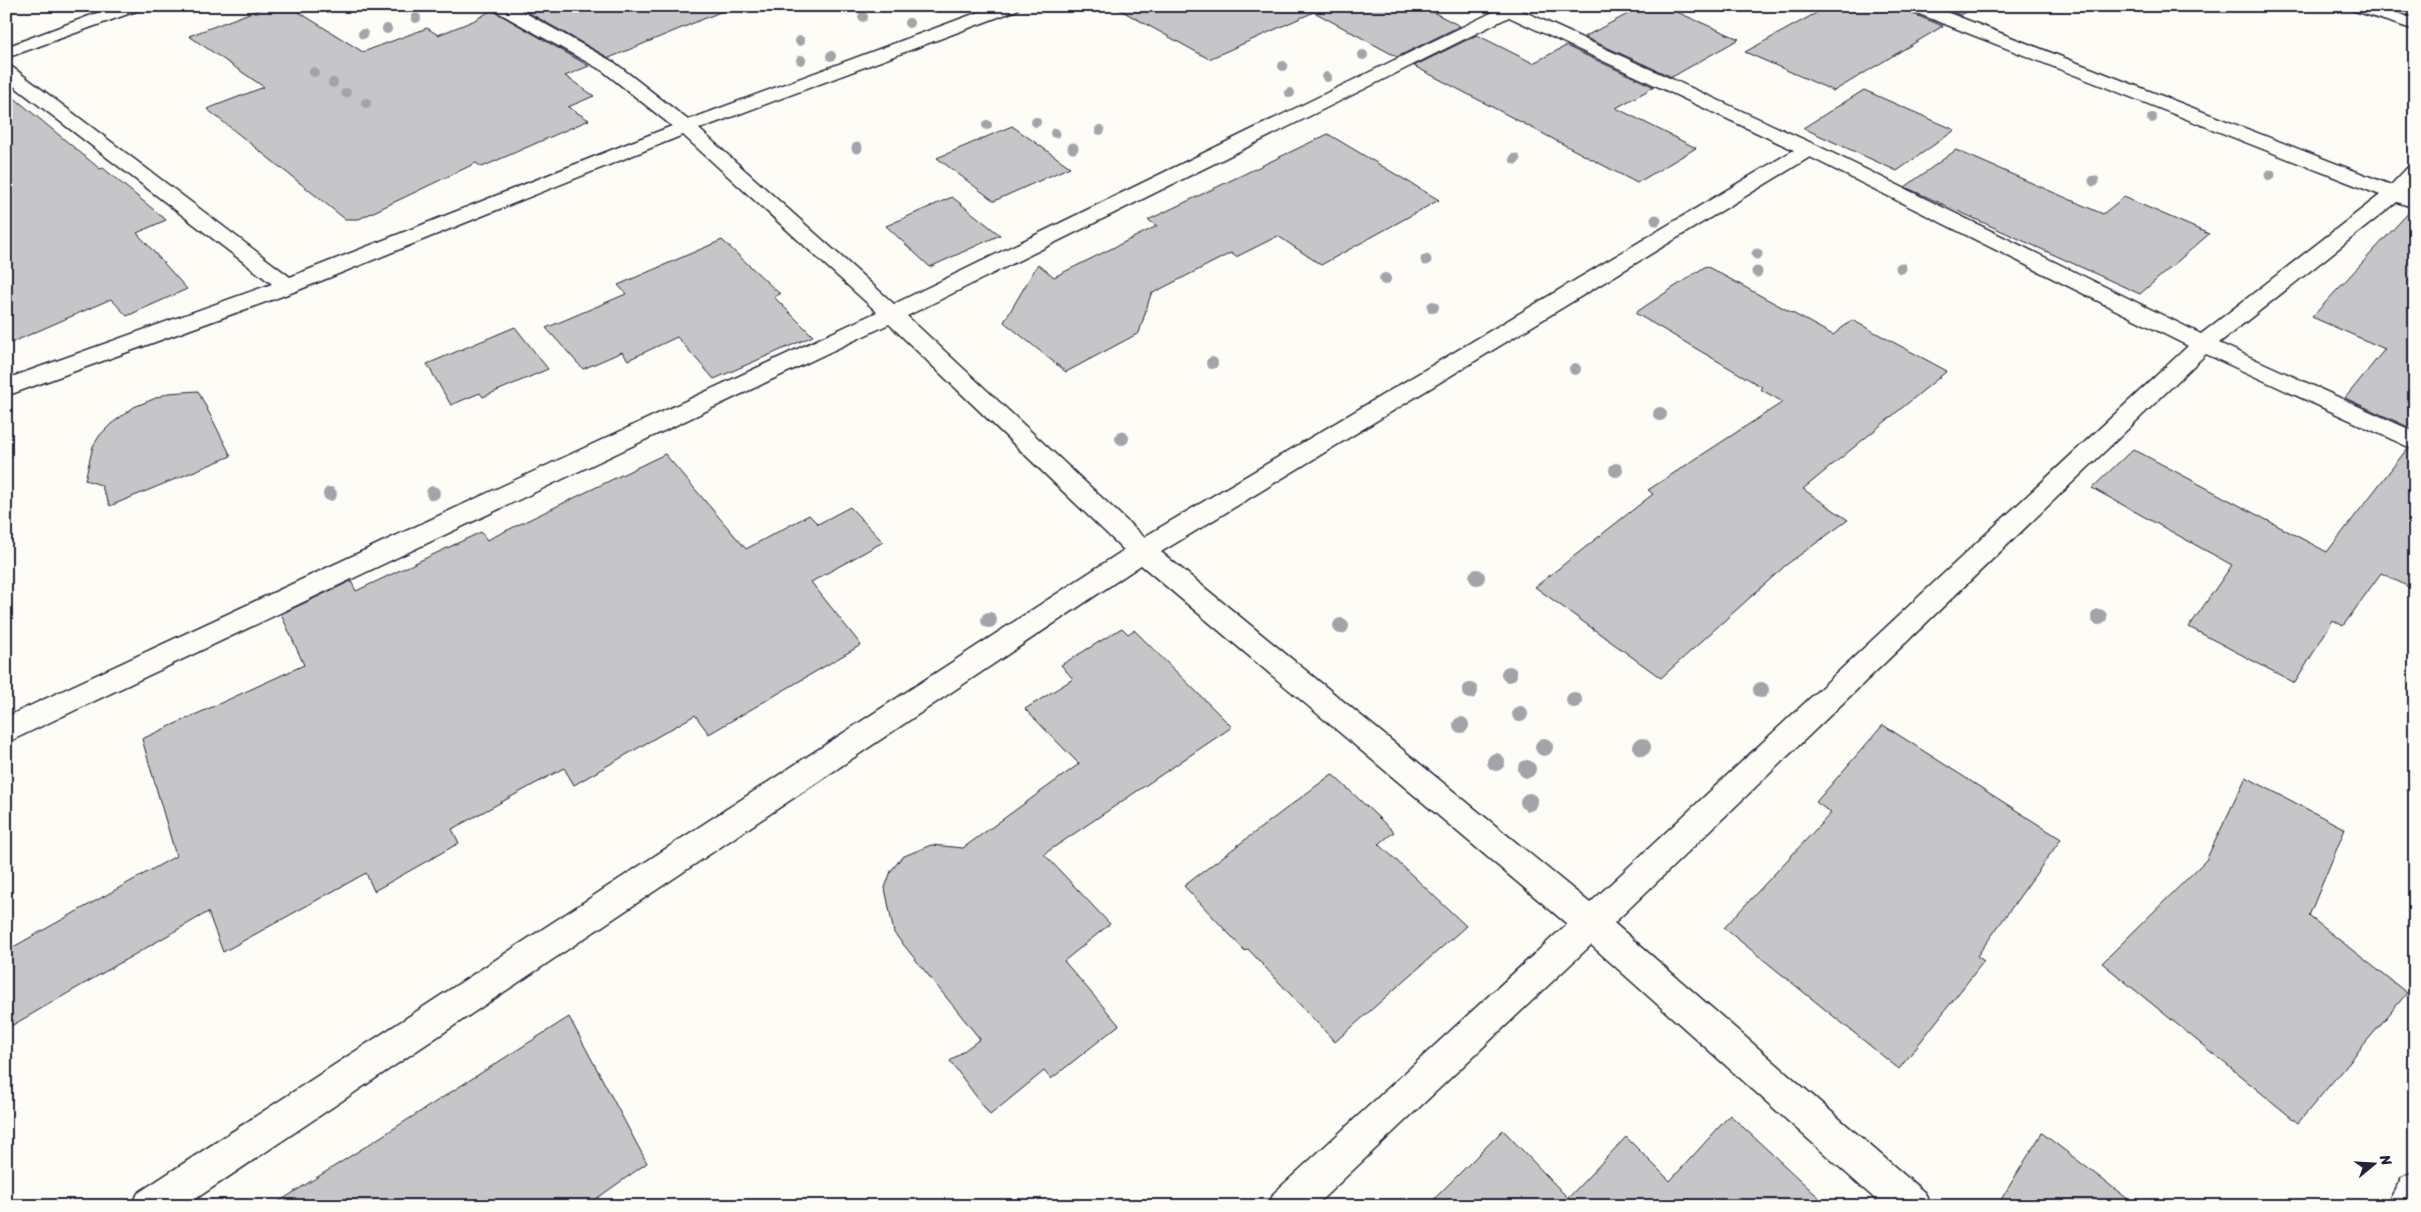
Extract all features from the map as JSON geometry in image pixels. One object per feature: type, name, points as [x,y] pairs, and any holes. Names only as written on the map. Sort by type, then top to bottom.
[{"type":"street","points":[[6,53],[134,6]]},
{"type":"street","points":[[500,6],[609,67],[686,128],[892,314],[1142,551],[1591,924],[1912,1206]]},
{"type":"street","points":[[6,388],[288,286],[686,128],[1011,6]]},
{"type":"street","points":[[1915,6],[2415,202]]},
{"type":"street","points":[[2358,6],[2415,25]]},
{"type":"street","points":[[6,731],[892,314],[1503,9],[1809,149],[2203,344],[2415,442]]},
{"type":"street","points":[[6,70],[288,286]]},
{"type":"street","points":[[151,1206],[1142,551],[1809,149]]},
{"type":"street","points":[[1287,1206],[1591,924],[2203,344],[2394,194],[2415,171]]},
{"type":"street","points":[[2405,1206],[2415,1190]]},
{"type":"building","points":[[268,6],[289,6],[363,52],[427,28],[438,35],[473,21],[492,10],[589,66],[565,76],[594,96],[568,107],[589,120],[482,167],[476,163],[359,219],[345,219],[207,109],[264,87],[189,36]]},
{"type":"building","points":[[517,6],[730,6],[730,8],[609,58]]},
{"type":"building","points":[[1113,6],[1421,6],[1460,26],[1397,57],[1314,12],[1209,59]]},
{"type":"building","points":[[1643,6],[1663,6],[1739,39],[1672,77],[1584,37]]},
{"type":"building","points":[[1829,6],[1905,6],[1908,12],[1943,26],[1834,91],[1745,52]]},
{"type":"building","points":[[1937,6],[1976,6],[1960,15]]},
{"type":"building","points":[[1477,35],[1533,63],[1566,46],[1654,87],[1616,108],[1696,148],[1637,183],[1414,66]]},
{"type":"building","points":[[1864,90],[1955,130],[1897,171],[1803,128]]},
{"type":"building","points":[[6,91],[100,169],[103,168],[166,220],[137,233],[187,289],[127,316],[111,299],[6,345]]},
{"type":"building","points":[[1012,126],[1070,167],[994,201],[937,158]]},
{"type":"building","points":[[1328,134],[1439,200],[1321,265],[1278,236],[1236,257],[1231,253],[1151,294],[1139,333],[1066,372],[1004,322],[1038,264],[1054,277],[1157,226],[1148,220]]},
{"type":"building","points":[[1956,150],[2103,214],[2124,197],[2209,234],[2140,294],[1905,187]]},
{"type":"building","points":[[952,197],[1000,235],[930,267],[886,226]]},
{"type":"building","points":[[2412,209],[2415,210],[2415,430],[2345,398],[2385,349],[2312,317]]},
{"type":"building","points":[[722,240],[780,294],[774,297],[813,336],[714,379],[677,337],[628,360],[622,352],[583,369],[546,328],[626,294],[618,285]]},
{"type":"building","points":[[1706,266],[1833,335],[1852,320],[1947,371],[1803,489],[1848,520],[1786,565],[1661,678],[1535,587],[1653,494],[1648,490],[1783,402],[1760,389],[1762,387],[1635,313]]},
{"type":"building","points":[[515,327],[548,369],[483,397],[480,393],[451,405],[427,364]]},
{"type":"building","points":[[198,391],[231,456],[110,506],[101,485],[85,480],[93,446],[100,435],[134,407],[168,393]]},
{"type":"building","points":[[2133,449],[2327,552],[2407,449],[2415,452],[2415,590],[2381,573],[2343,626],[2333,620],[2295,683],[2189,627],[2232,565],[2092,488]]},
{"type":"building","points":[[665,454],[746,549],[809,515],[818,524],[850,507],[883,542],[811,582],[861,645],[709,734],[695,715],[574,785],[564,768],[452,829],[459,843],[374,891],[366,873],[223,952],[208,912],[6,1029],[6,951],[176,856],[142,739],[304,665],[281,614],[351,581],[356,591],[481,532],[487,540]]},
{"type":"building","points":[[1122,628],[1128,634],[1134,630],[1232,727],[1044,854],[1110,924],[1064,961],[1119,1025],[1051,1079],[1044,1071],[990,1115],[950,1061],[980,1039],[894,933],[885,888],[891,871],[902,857],[931,845],[963,848],[1079,764],[1025,709],[1073,679],[1061,665]]},
{"type":"building","points":[[1883,725],[2061,839],[1977,956],[1984,961],[1899,1069],[1724,928],[1831,813],[1816,802]]},
{"type":"building","points":[[1332,774],[1394,832],[1379,844],[1466,926],[1335,1042],[1248,949],[1245,951],[1184,886]]},
{"type":"building","points":[[2246,777],[2345,829],[2309,916],[2407,993],[2298,1123],[2102,963],[2206,860]]},
{"type":"building","points":[[569,1017],[647,1163],[586,1206],[272,1206]]},
{"type":"building","points":[[1730,1115],[1828,1206],[1427,1206],[1503,1130],[1568,1198],[1626,1137],[1670,1181]]},
{"type":"building","points":[[2042,1133],[2137,1206],[1997,1206]]}]
